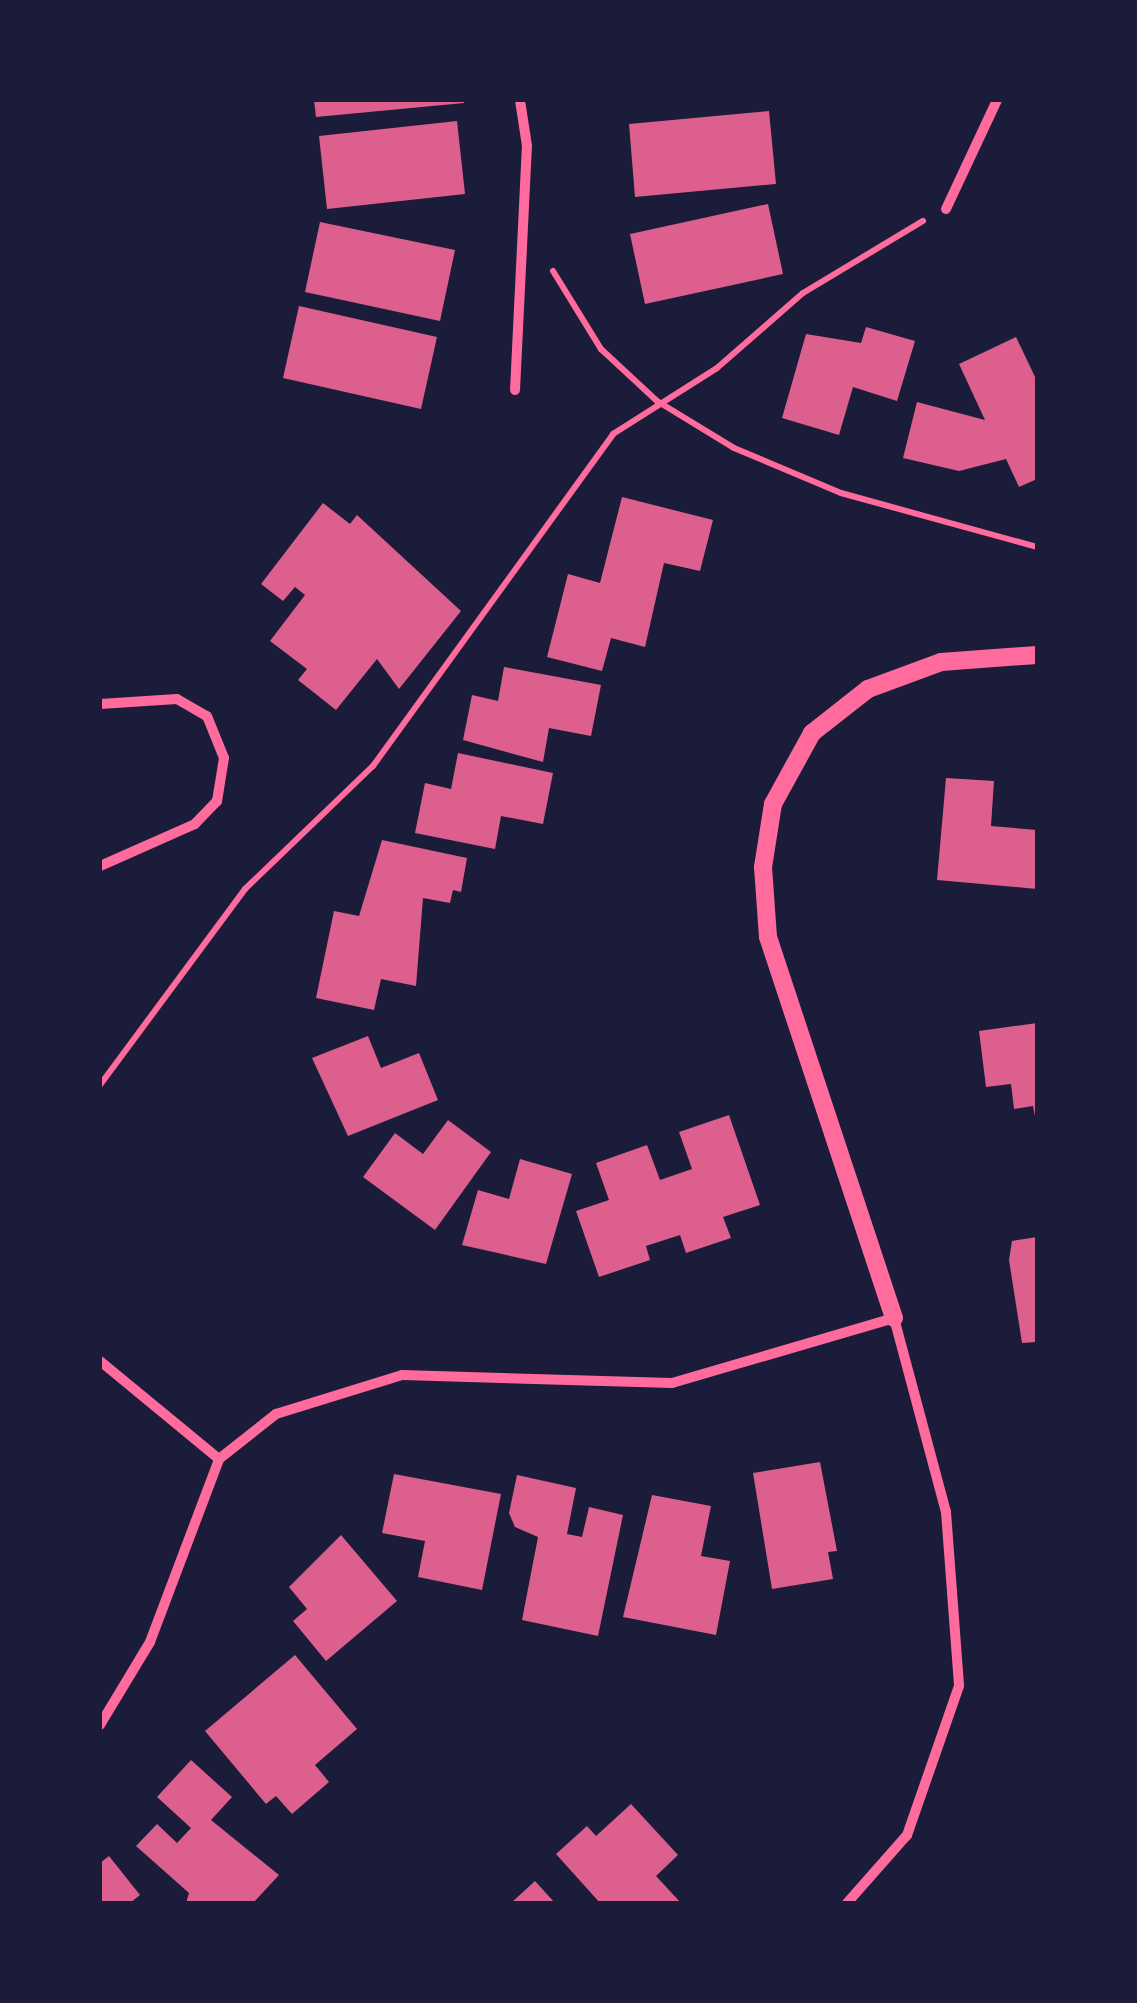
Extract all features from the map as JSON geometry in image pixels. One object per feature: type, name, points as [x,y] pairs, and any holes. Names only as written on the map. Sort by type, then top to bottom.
[{"type":"street","points":[[516,390],[527,146],[520,100]]},
{"type":"street","points":[[946,209],[997,100]]},
{"type":"street","points":[[847,1903],[907,1835],[959,1686],[946,1512],[894,1318],[768,937],[763,867],[773,804],[812,733],[868,688],[941,662],[1037,655]]},
{"type":"street","points":[[100,704],[160,695],[192,705],[216,730],[224,758],[216,801],[195,824],[100,866]]},
{"type":"street","points":[[100,1725],[150,1642],[218,1459],[276,1414],[402,1375],[672,1383],[894,1318]]},
{"type":"street","points":[[100,1362],[218,1459]]},
{"type":"path","points":[[100,1084],[245,889],[373,766],[613,434],[657,401],[717,368],[803,293],[946,209]]},
{"type":"path","points":[[548,259],[601,349],[657,401],[734,448],[840,493],[1037,547]]},
{"type":"building","points":[[314,100],[464,100],[464,103],[316,117]]},
{"type":"building","points":[[769,111],[776,184],[635,197],[629,124]]},
{"type":"building","points":[[457,121],[465,194],[327,209],[319,136]]},
{"type":"building","points":[[768,204],[783,274],[645,304],[630,234]]},
{"type":"building","points":[[320,222],[455,250],[440,321],[305,292]]},
{"type":"building","points":[[299,306],[437,337],[421,409],[283,378]]},
{"type":"building","points":[[866,327],[915,341],[897,401],[853,387],[839,435],[782,418],[806,334],[861,343]]},
{"type":"building","points":[[1016,337],[1037,381],[1037,479],[1019,487],[1006,459],[959,471],[903,458],[917,402],[985,420],[959,364]]},
{"type":"building","points":[[622,497],[713,520],[700,571],[664,563],[645,647],[611,638],[602,671],[547,657],[568,574],[600,583]]},
{"type":"building","points":[[323,503],[350,524],[357,515],[461,611],[399,689],[377,659],[336,710],[298,680],[307,669],[270,641],[305,595],[295,587],[283,601],[261,584]]},
{"type":"building","points":[[504,667],[601,685],[591,736],[549,728],[543,762],[463,740],[472,695],[498,701]]},
{"type":"building","points":[[458,753],[553,773],[543,824],[501,816],[495,849],[415,833],[425,783],[451,789]]},
{"type":"building","points":[[946,778],[994,781],[991,826],[1037,830],[1037,889],[937,880]]},
{"type":"building","points":[[382,840],[467,858],[461,892],[453,890],[450,903],[423,898],[416,986],[381,979],[374,1010],[316,998],[334,911],[359,916]]},
{"type":"building","points":[[1037,1023],[1035,1116],[1033,1106],[1014,1109],[1011,1084],[986,1087],[979,1031]]},
{"type":"building","points":[[368,1036],[381,1068],[419,1053],[438,1100],[348,1136],[312,1058]]},
{"type":"building","points":[[729,1115],[760,1205],[723,1217],[731,1238],[686,1253],[680,1235],[646,1246],[650,1260],[599,1277],[576,1211],[609,1200],[596,1163],[647,1145],[660,1180],[692,1169],[679,1132]]},
{"type":"building","points":[[448,1120],[491,1152],[435,1230],[363,1177],[395,1133],[423,1154]]},
{"type":"building","points":[[520,1159],[572,1174],[546,1264],[462,1245],[478,1190],[509,1199]]},
{"type":"building","points":[[1037,1237],[1037,1342],[1022,1343],[1009,1260],[1012,1241]]},
{"type":"building","points":[[820,1462],[837,1551],[828,1552],[833,1579],[772,1589],[753,1473]]},
{"type":"building","points":[[394,1474],[501,1494],[482,1590],[418,1577],[425,1541],[382,1533]]},
{"type":"building","points":[[517,1475],[576,1488],[567,1534],[582,1537],[589,1507],[623,1515],[598,1636],[522,1620],[538,1537],[515,1527],[509,1513]]},
{"type":"building","points":[[652,1495],[711,1506],[701,1556],[730,1561],[716,1635],[623,1617]]},
{"type":"building","points":[[341,1535],[397,1601],[326,1661],[293,1621],[307,1609],[289,1587]]},
{"type":"building","points":[[295,1655],[357,1729],[315,1765],[329,1782],[292,1814],[276,1796],[266,1804],[205,1731]]},
{"type":"building","points":[[191,1760],[232,1797],[211,1820],[279,1875],[253,1903],[186,1903],[189,1893],[136,1846],[157,1824],[177,1843],[191,1828],[157,1797]]},
{"type":"building","points":[[631,1804],[678,1855],[656,1876],[681,1903],[600,1903],[556,1854],[587,1826],[596,1836]]},
{"type":"building","points":[[109,1856],[140,1895],[130,1903],[100,1903],[100,1863]]},
{"type":"building","points":[[535,1881],[555,1903],[511,1903]]}]
